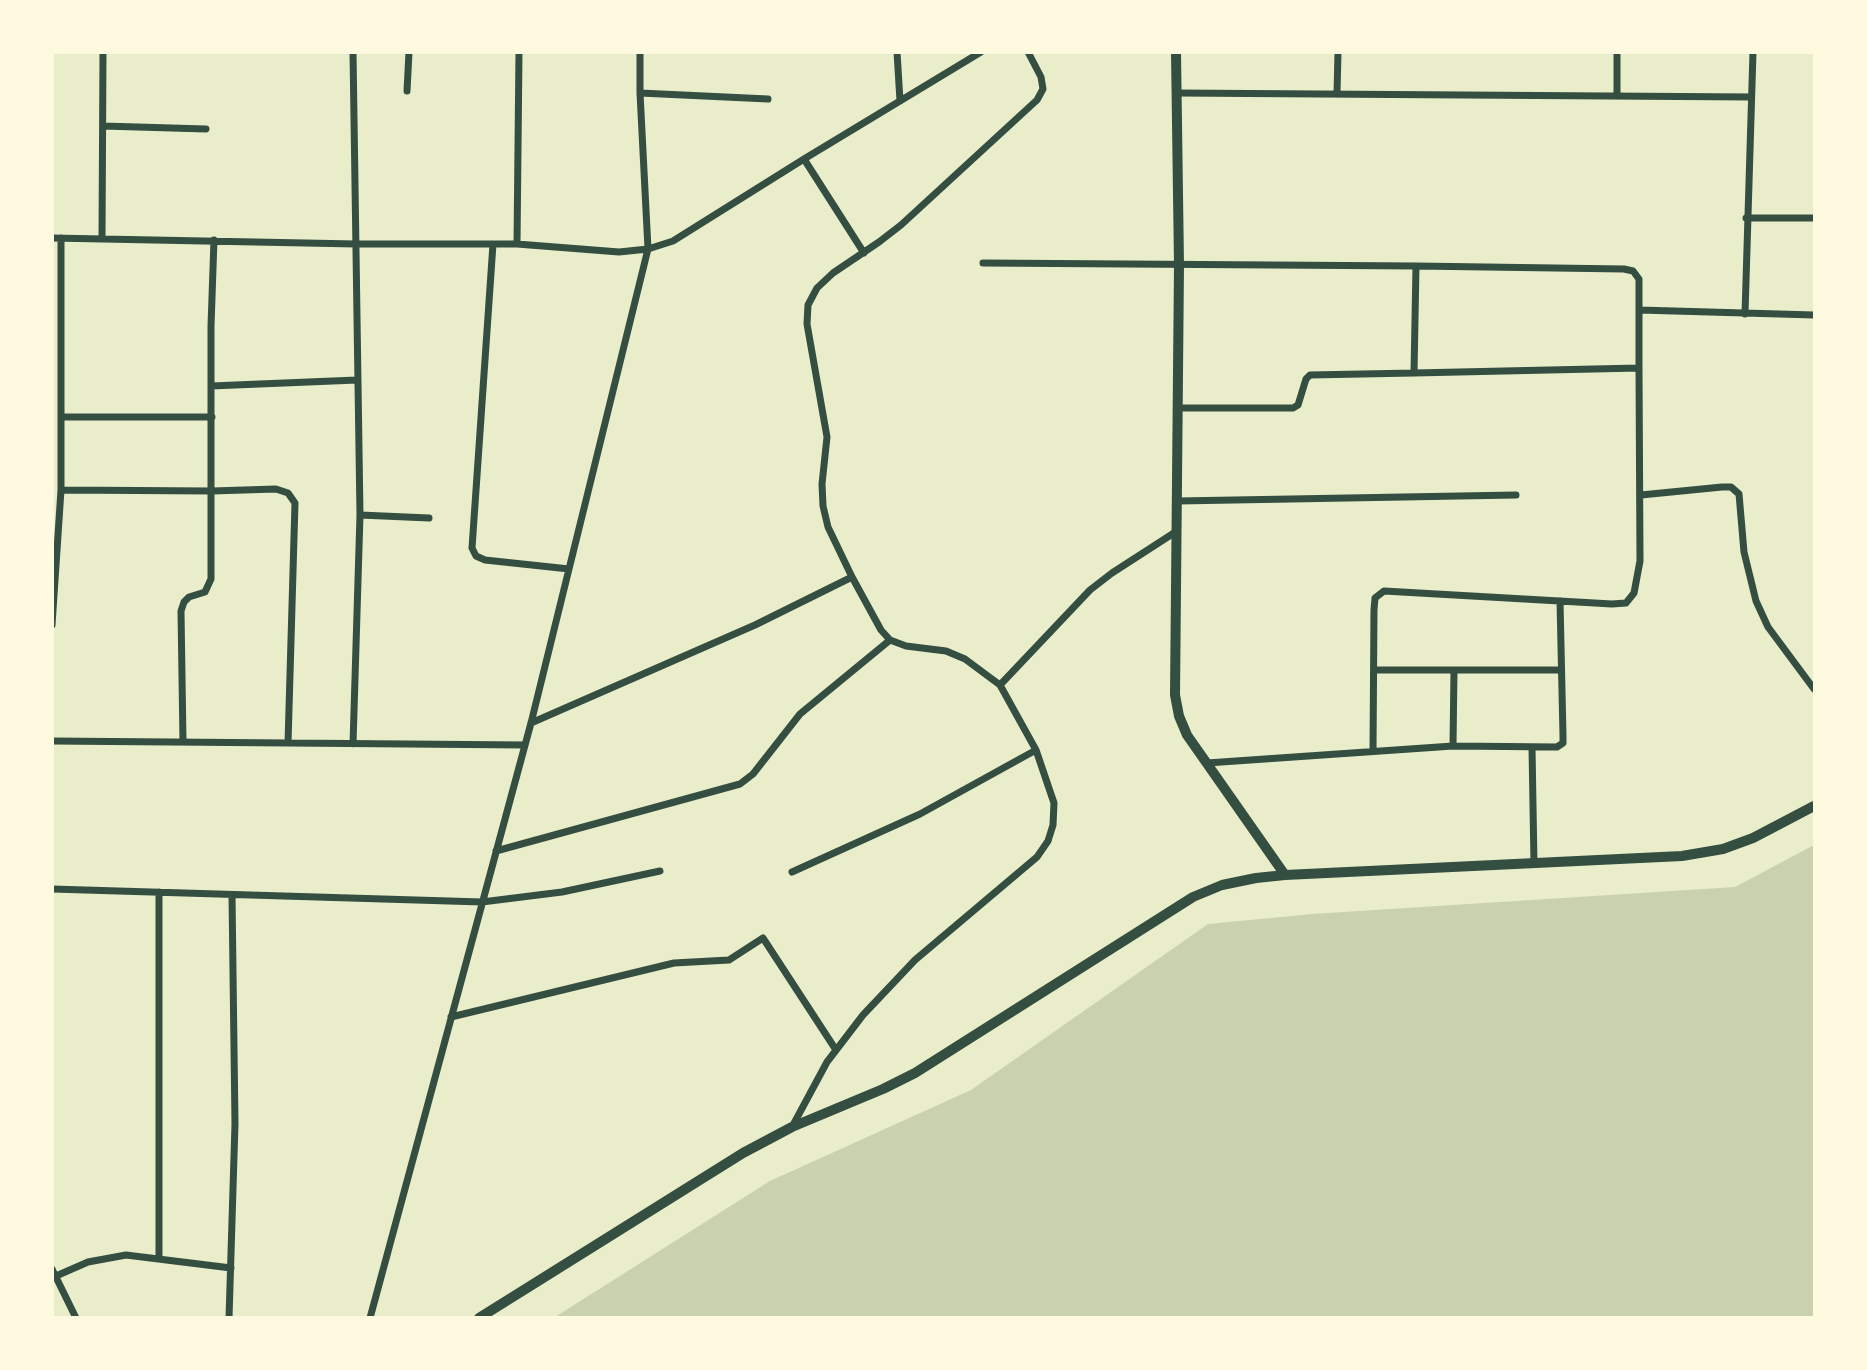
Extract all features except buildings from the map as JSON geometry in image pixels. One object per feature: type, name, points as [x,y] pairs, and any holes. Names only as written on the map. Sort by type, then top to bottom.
[{"type":"street","points":[[102,238],[103,52]]},
{"type":"street","points":[[353,52],[360,514],[353,744]]},
{"type":"street","points":[[407,91],[409,52]]},
{"type":"street","points":[[517,244],[519,52]]},
{"type":"street","points":[[370,1318],[531,723],[648,249],[640,52]]},
{"type":"street","points":[[897,52],[900,101]]},
{"type":"street","points":[[52,625],[61,490],[62,417],[57,238],[517,244],[619,252],[648,249],[673,241],[981,52]]},
{"type":"street","points":[[792,1127],[836,1050],[863,1015],[915,960],[1037,857],[1048,841],[1053,825],[1054,803],[1036,750],[1000,685],[965,659],[946,651],[906,646],[890,640],[881,630],[852,577],[828,527],[823,506],[822,484],[827,437],[807,315],[808,305],[817,288],[901,225],[1037,100],[1043,89],[1041,77],[1028,52]]},
{"type":"street","points":[[1176,52],[1179,265],[1175,695],[1179,716],[1187,735],[1284,875]]},
{"type":"street","points":[[1337,93],[1338,52]]},
{"type":"street","points":[[1617,52],[1617,94]]},
{"type":"street","points":[[1745,314],[1753,52]]},
{"type":"street","points":[[640,93],[768,99]]},
{"type":"street","points":[[1177,93],[1751,97]]},
{"type":"street","points":[[103,126],[206,129]]},
{"type":"street","points":[[804,159],[864,253]]},
{"type":"street","points":[[1746,218],[1815,218]]},
{"type":"street","points":[[183,742],[181,611],[189,597],[205,592],[210,586],[214,240]]},
{"type":"street","points":[[493,244],[472,548],[476,556],[485,560],[569,569]]},
{"type":"street","points":[[984,262],[1633,271],[1639,279],[1641,495],[1640,561],[1634,593],[1626,603],[1619,604],[1384,591],[1375,598],[1373,751]]},
{"type":"street","points":[[1414,373],[1416,266]]},
{"type":"street","points":[[1639,310],[1815,315]]},
{"type":"street","points":[[1178,408],[1293,408],[1298,405],[1306,379],[1310,375],[1639,368]]},
{"type":"street","points":[[211,386],[357,380]]},
{"type":"street","points":[[62,417],[212,417]]},
{"type":"street","points":[[1641,495],[1721,487],[1731,487],[1739,494],[1744,552],[1756,601],[1768,627],[1815,690]]},
{"type":"street","points":[[61,490],[276,489],[288,493],[295,503],[289,743]]},
{"type":"street","points":[[1178,502],[1516,495]]},
{"type":"street","points":[[360,514],[429,517]]},
{"type":"street","points":[[1000,685],[1090,590],[1178,531]]},
{"type":"street","points":[[531,723],[755,625],[852,577]]},
{"type":"street","points":[[1207,763],[1453,746],[1557,747],[1563,743],[1560,601]]},
{"type":"street","points":[[496,851],[740,784],[753,774],[800,714],[890,640]]},
{"type":"street","points":[[1374,670],[1561,670]]},
{"type":"street","points":[[1453,746],[1454,671]]},
{"type":"street","points":[[52,741],[524,745]]},
{"type":"street","points":[[1532,747],[1534,864]]},
{"type":"street","points":[[792,872],[920,814],[1036,750]]},
{"type":"street","points":[[479,1318],[743,1153],[792,1127],[915,1073],[1193,897],[1222,885],[1256,877],[1284,875],[1682,856],[1723,849],[1753,838],[1815,806]]},
{"type":"street","points":[[52,889],[482,902],[562,892],[660,871]]},
{"type":"street","points":[[159,892],[159,1257]]},
{"type":"street","points":[[229,1318],[235,1124],[232,895]]},
{"type":"street","points":[[451,1017],[674,963],[729,960],[763,938],[836,1050]]},
{"type":"street","points":[[76,1318],[54,1272],[126,1255],[231,1268]]},
{"type":"green space","points":[[1814,845],[1814,1317],[555,1317],[770,1181],[971,1090],[1208,924],[1312,914],[1735,887]]}]
